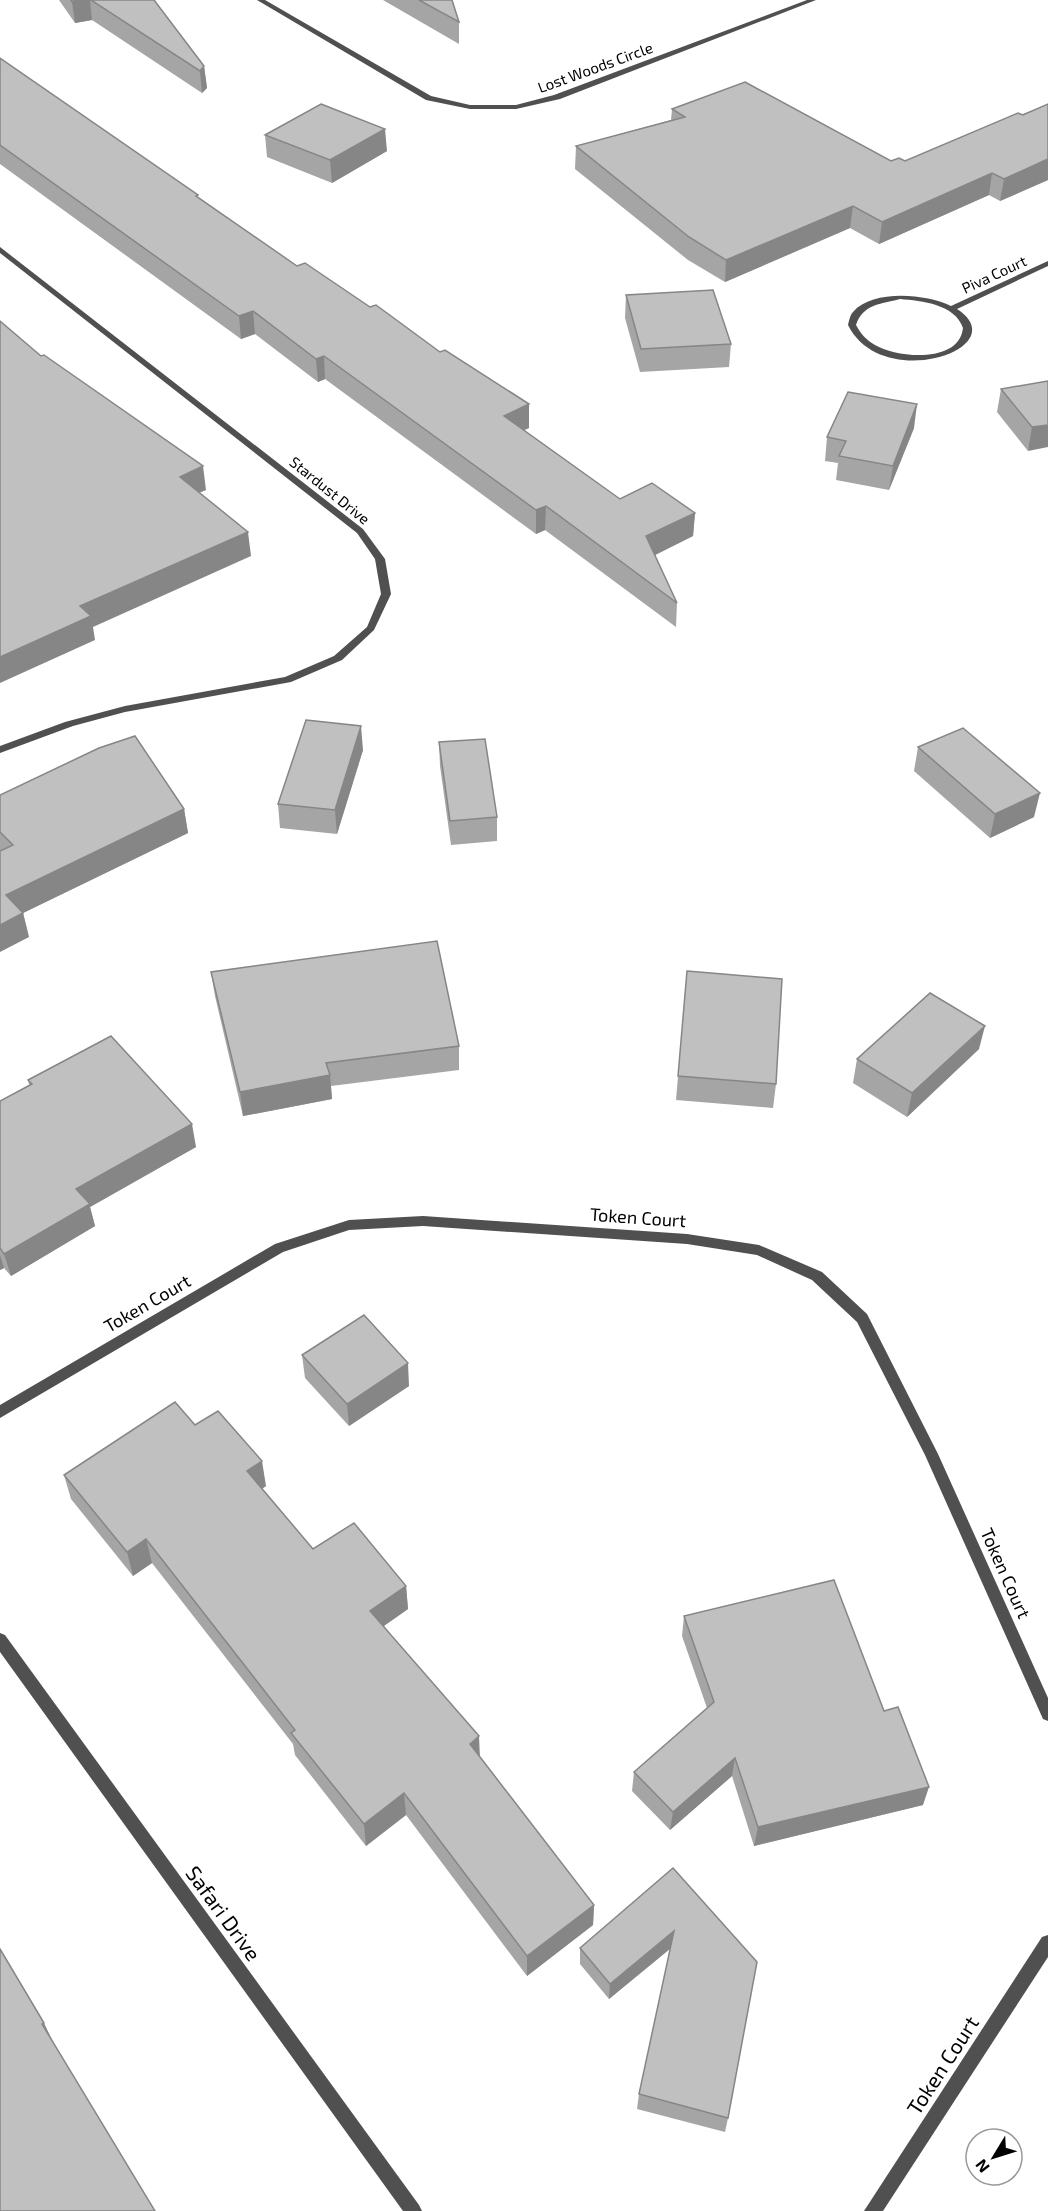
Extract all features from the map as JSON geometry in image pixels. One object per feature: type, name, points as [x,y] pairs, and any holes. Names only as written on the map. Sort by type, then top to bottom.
[{"type":"street","name":"Lost Woods Circle","points":[[260,0],[429,98],[470,107],[516,107],[557,97],[813,0]]},
{"type":"street","name":"Stardust Drive","points":[[0,249],[360,531],[380,559],[386,594],[371,628],[338,658],[287,681],[125,709],[69,724],[0,750]]},
{"type":"street","name":"Piva Court","points":[[951,309],[963,318],[968,328],[967,338],[959,348],[928,358],[888,355],[859,340],[853,330],[852,321],[858,311],[868,304],[883,299],[919,298],[951,309],[1048,263]]},
{"type":"street","name":"Token Court","points":[[0,1413],[279,1248],[349,1225],[423,1221],[687,1239],[759,1250],[817,1276],[862,1318],[931,1454],[1048,1714]]},
{"type":"street","name":"Safari Drive","points":[[0,1640],[413,2211]]},
{"type":"street","name":"Token Court","points":[[873,2211],[1048,1943]]},
{"type":"building","points":[[91,0],[154,0],[204,66],[200,71]]},
{"type":"building","points":[[419,0],[452,0],[459,22]]},
{"type":"building","points":[[0,58],[297,266],[305,263],[370,307],[376,305],[440,352],[445,350],[529,404],[504,416],[620,499],[652,483],[695,513],[646,536],[677,603],[546,506],[536,510],[324,356],[316,359],[253,311],[239,316],[0,145]]},
{"type":"building","points":[[745,82],[891,161],[899,158],[905,161],[1018,113],[1023,115],[1048,104],[1048,159],[1004,179],[992,173],[882,222],[853,206],[726,260],[689,237],[576,146],[685,117],[672,109]]},
{"type":"building","points":[[321,104],[385,129],[330,160],[265,135]]},
{"type":"building","points":[[713,290],[731,344],[641,349],[626,295]]},
{"type":"building","points":[[0,321],[41,356],[44,355],[203,466],[180,477],[248,532],[80,606],[91,616],[0,657]]},
{"type":"building","points":[[1048,381],[1048,425],[1032,427],[1001,389]]},
{"type":"building","points":[[848,392],[917,404],[893,466],[839,456],[846,441],[827,437]]},
{"type":"building","points":[[306,720],[361,726],[335,810],[278,804]]},
{"type":"building","points":[[963,728],[1040,793],[995,814],[918,747]]},
{"type":"building","points":[[135,736],[184,809],[6,895],[23,913],[0,925],[0,851],[13,845],[0,832],[0,795],[99,748]]},
{"type":"building","points":[[485,739],[497,817],[450,821],[439,742]]},
{"type":"building","points":[[437,941],[459,1046],[326,1063],[330,1075],[240,1092],[211,972]]},
{"type":"building","points":[[687,971],[782,979],[776,1084],[678,1076]]},
{"type":"building","points":[[930,993],[985,1026],[912,1093],[857,1059]]},
{"type":"building","points":[[111,1036],[192,1124],[76,1189],[90,1204],[4,1254],[0,1248],[0,1101],[32,1084],[28,1080]]},
{"type":"building","points":[[364,1315],[408,1363],[347,1404],[302,1355]]},
{"type":"building","points":[[175,1402],[195,1425],[218,1411],[262,1461],[247,1471],[313,1549],[354,1523],[406,1586],[370,1611],[479,1736],[470,1744],[594,1905],[527,1956],[404,1793],[364,1824],[291,1733],[295,1730],[146,1539],[127,1552],[64,1475]]},
{"type":"building","points":[[834,1580],[884,1711],[898,1707],[929,1787],[758,1827],[735,1758],[673,1812],[634,1772],[714,1702],[684,1616]]},
{"type":"building","points":[[673,1868],[757,1962],[728,2118],[639,2094],[674,1931],[610,1984],[580,1948]]},
{"type":"building","points":[[0,1949],[44,2023],[42,2024],[155,2211],[0,2211]]}]
